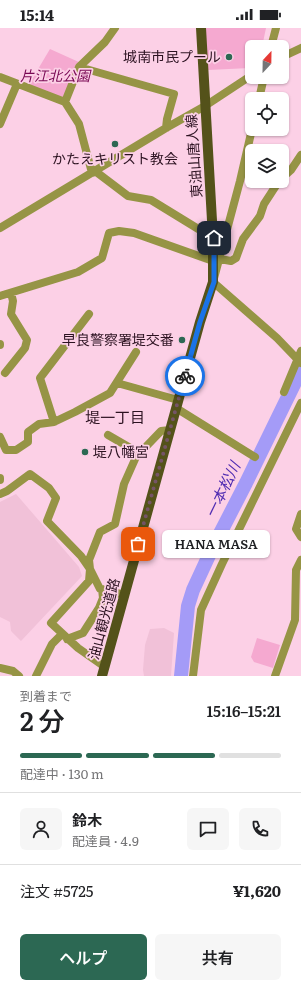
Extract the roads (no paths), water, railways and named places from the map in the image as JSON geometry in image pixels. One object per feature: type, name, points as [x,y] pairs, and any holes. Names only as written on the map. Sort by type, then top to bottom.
[{"type":"main road","name":"東油山唐人線","points":[[201,28],[214,238],[217,260],[214,282]]},
{"type":"main road","name":"油山観光道路","points":[[104,671],[200,322],[214,282]]},
{"type":"street","points":[[65,102],[79,67],[105,42],[115,28]]},
{"type":"street","points":[[273,40],[276,28]]},
{"type":"street","points":[[289,54],[301,48]]},
{"type":"street","points":[[79,67],[174,94],[166,128]]},
{"type":"street","points":[[0,77],[65,102],[79,124],[93,172],[128,196],[150,200],[214,238]]},
{"type":"street","points":[[0,228],[205,106],[245,80]]},
{"type":"street","points":[[0,124],[17,84]]},
{"type":"street","points":[[217,260],[240,181],[250,136]]},
{"type":"street","points":[[289,172],[301,154]]},
{"type":"street","points":[[0,296],[78,272],[102,258],[109,233],[119,231],[134,233],[217,260],[230,261],[236,258],[243,239],[260,216],[264,204],[274,188]]},
{"type":"street","points":[[214,282],[300,359],[284,392]]},
{"type":"street","points":[[4,373],[25,348],[27,340],[11,314],[13,301],[11,293]]},
{"type":"street","points":[[54,422],[40,378],[89,314]]},
{"type":"street","points":[[0,437],[6,450],[16,450],[28,442],[28,432],[39,424],[54,422],[110,393],[136,352]]},
{"type":"street","points":[[116,383],[177,404],[255,457]]},
{"type":"street","points":[[193,676],[201,610],[301,403]]},
{"type":"street","points":[[104,671],[64,637],[51,623],[89,581],[89,560],[100,532],[115,524],[124,484],[136,457],[161,431],[170,430]]},
{"type":"street","points":[[108,435],[139,453]]},
{"type":"street","points":[[0,494],[7,491],[30,474],[49,488],[56,498],[47,521],[81,556],[90,569],[100,589],[124,595]]},
{"type":"street","points":[[301,514],[296,529],[301,537]]},
{"type":"street","points":[[275,676],[295,620],[296,570],[301,560]]},
{"type":"street","points":[[36,676],[52,644],[64,637],[83,634],[99,608],[103,598],[102,589]]},
{"type":"street","points":[[0,668],[13,671],[19,676]]},
{"type":"waterway","name":"一本松川","points":[[181,676],[188,606],[193,590],[301,370]]},
{"type":"place","name":"城南市民プール","points":[[229,57]]},
{"type":"place","name":"かたえキリスト教会","points":[[115,144]]},
{"type":"place","name":"早良警察署堤交番","points":[[182,340]]},
{"type":"place","name":"堤八幡宮","points":[[85,452]]},
{"type":"place","name":"HANA MASA","points":[[138,544]]},
{"type":"district","name":"堤一丁目","points":[[115,418]]},
{"type":"park label","name":"片江北公園","points":[[55,76]]}]
